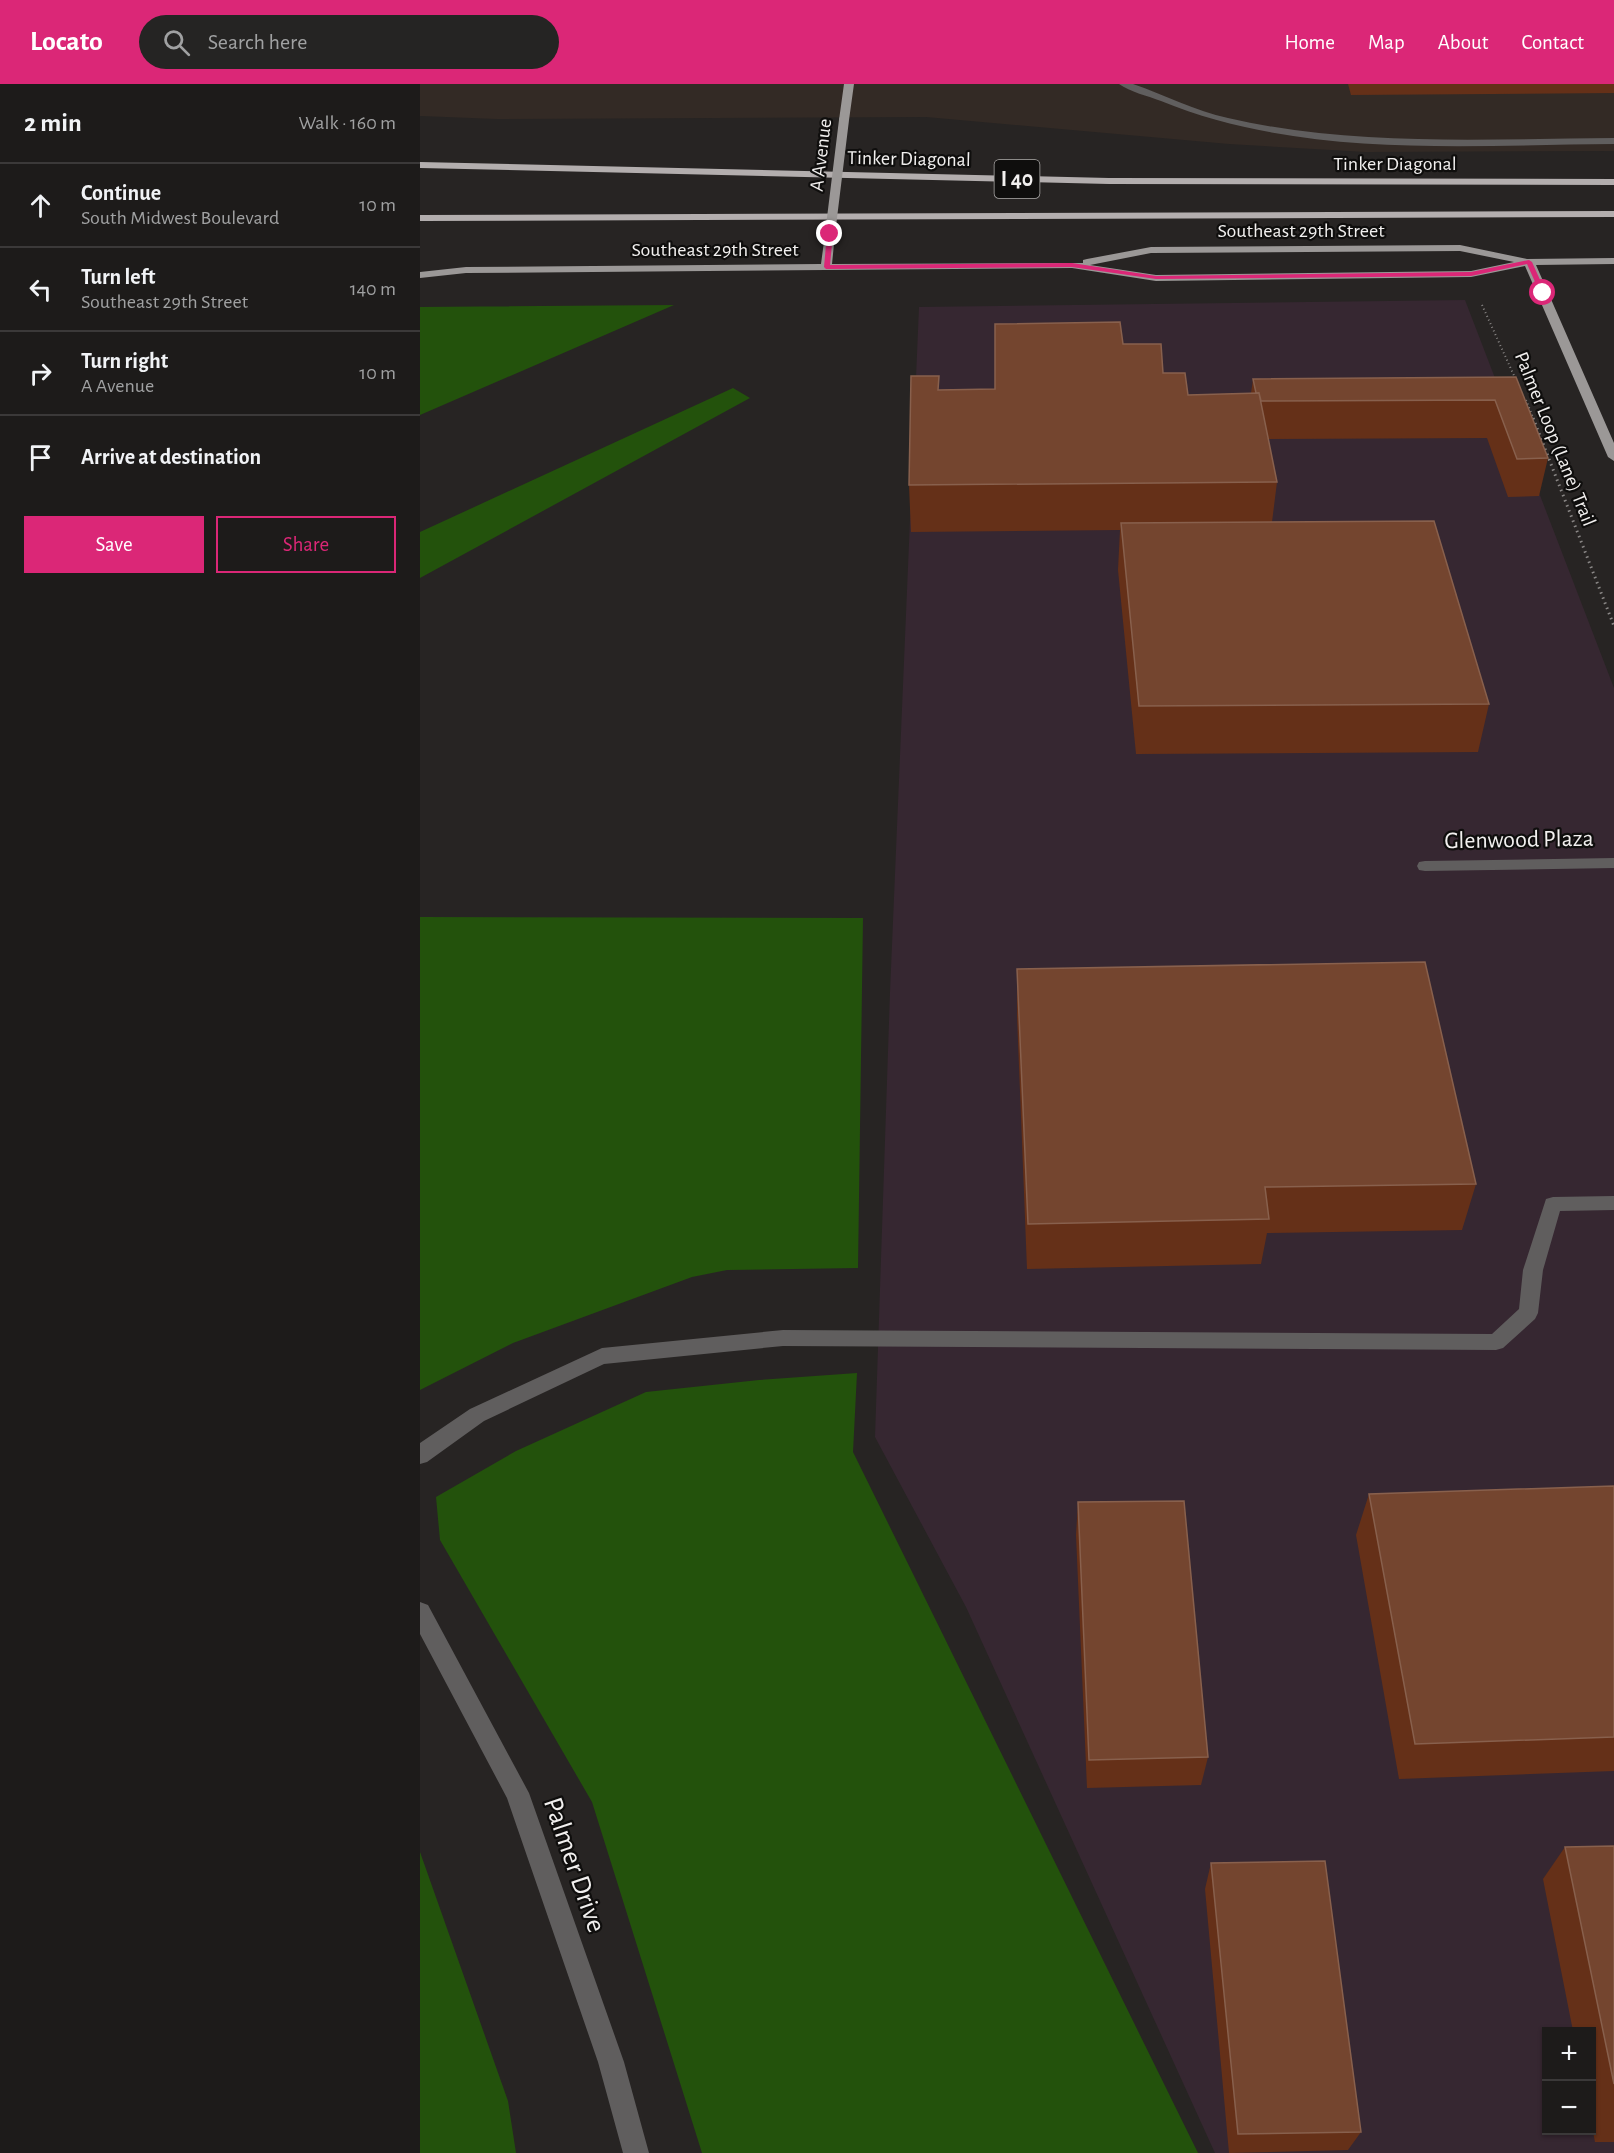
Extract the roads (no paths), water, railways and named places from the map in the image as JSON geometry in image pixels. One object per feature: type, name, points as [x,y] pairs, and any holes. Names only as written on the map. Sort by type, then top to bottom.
[{"type":"highway","name":"Tinker Diagonal","points":[[420,165],[1098,181],[1614,182]]},
{"type":"highway","name":"I 40","points":[[420,218],[1614,214]]},
{"type":"main road","name":"A Avenue","points":[[826,267],[849,84]]},
{"type":"main road","name":"Southeast 29th Street","points":[[1072,265],[1151,250],[1460,248],[1529,262]]},
{"type":"main road","name":"Southeast 29th Street","points":[[420,275],[466,270],[1072,265],[1167,278],[1471,274],[1529,262],[1614,261]]},
{"type":"main road","points":[[1529,262],[1614,457]]},
{"type":"main road","name":"Southeast 29th Street","points":[[420,265],[466,270]]},
{"type":"street","points":[[1124,84],[1225,120],[1296,133],[1407,142],[1614,141]]},
{"type":"street","name":"Glenwood Plaza","points":[[1425,866],[1614,863]]},
{"type":"street","points":[[420,1455],[477,1414],[602,1356],[783,1338],[1496,1342],[1528,1313],[1533,1270],[1553,1204],[1614,1203]]},
{"type":"street","name":"Palmer Drive","points":[[420,1612],[517,1793],[611,2062],[636,2153]]}]
